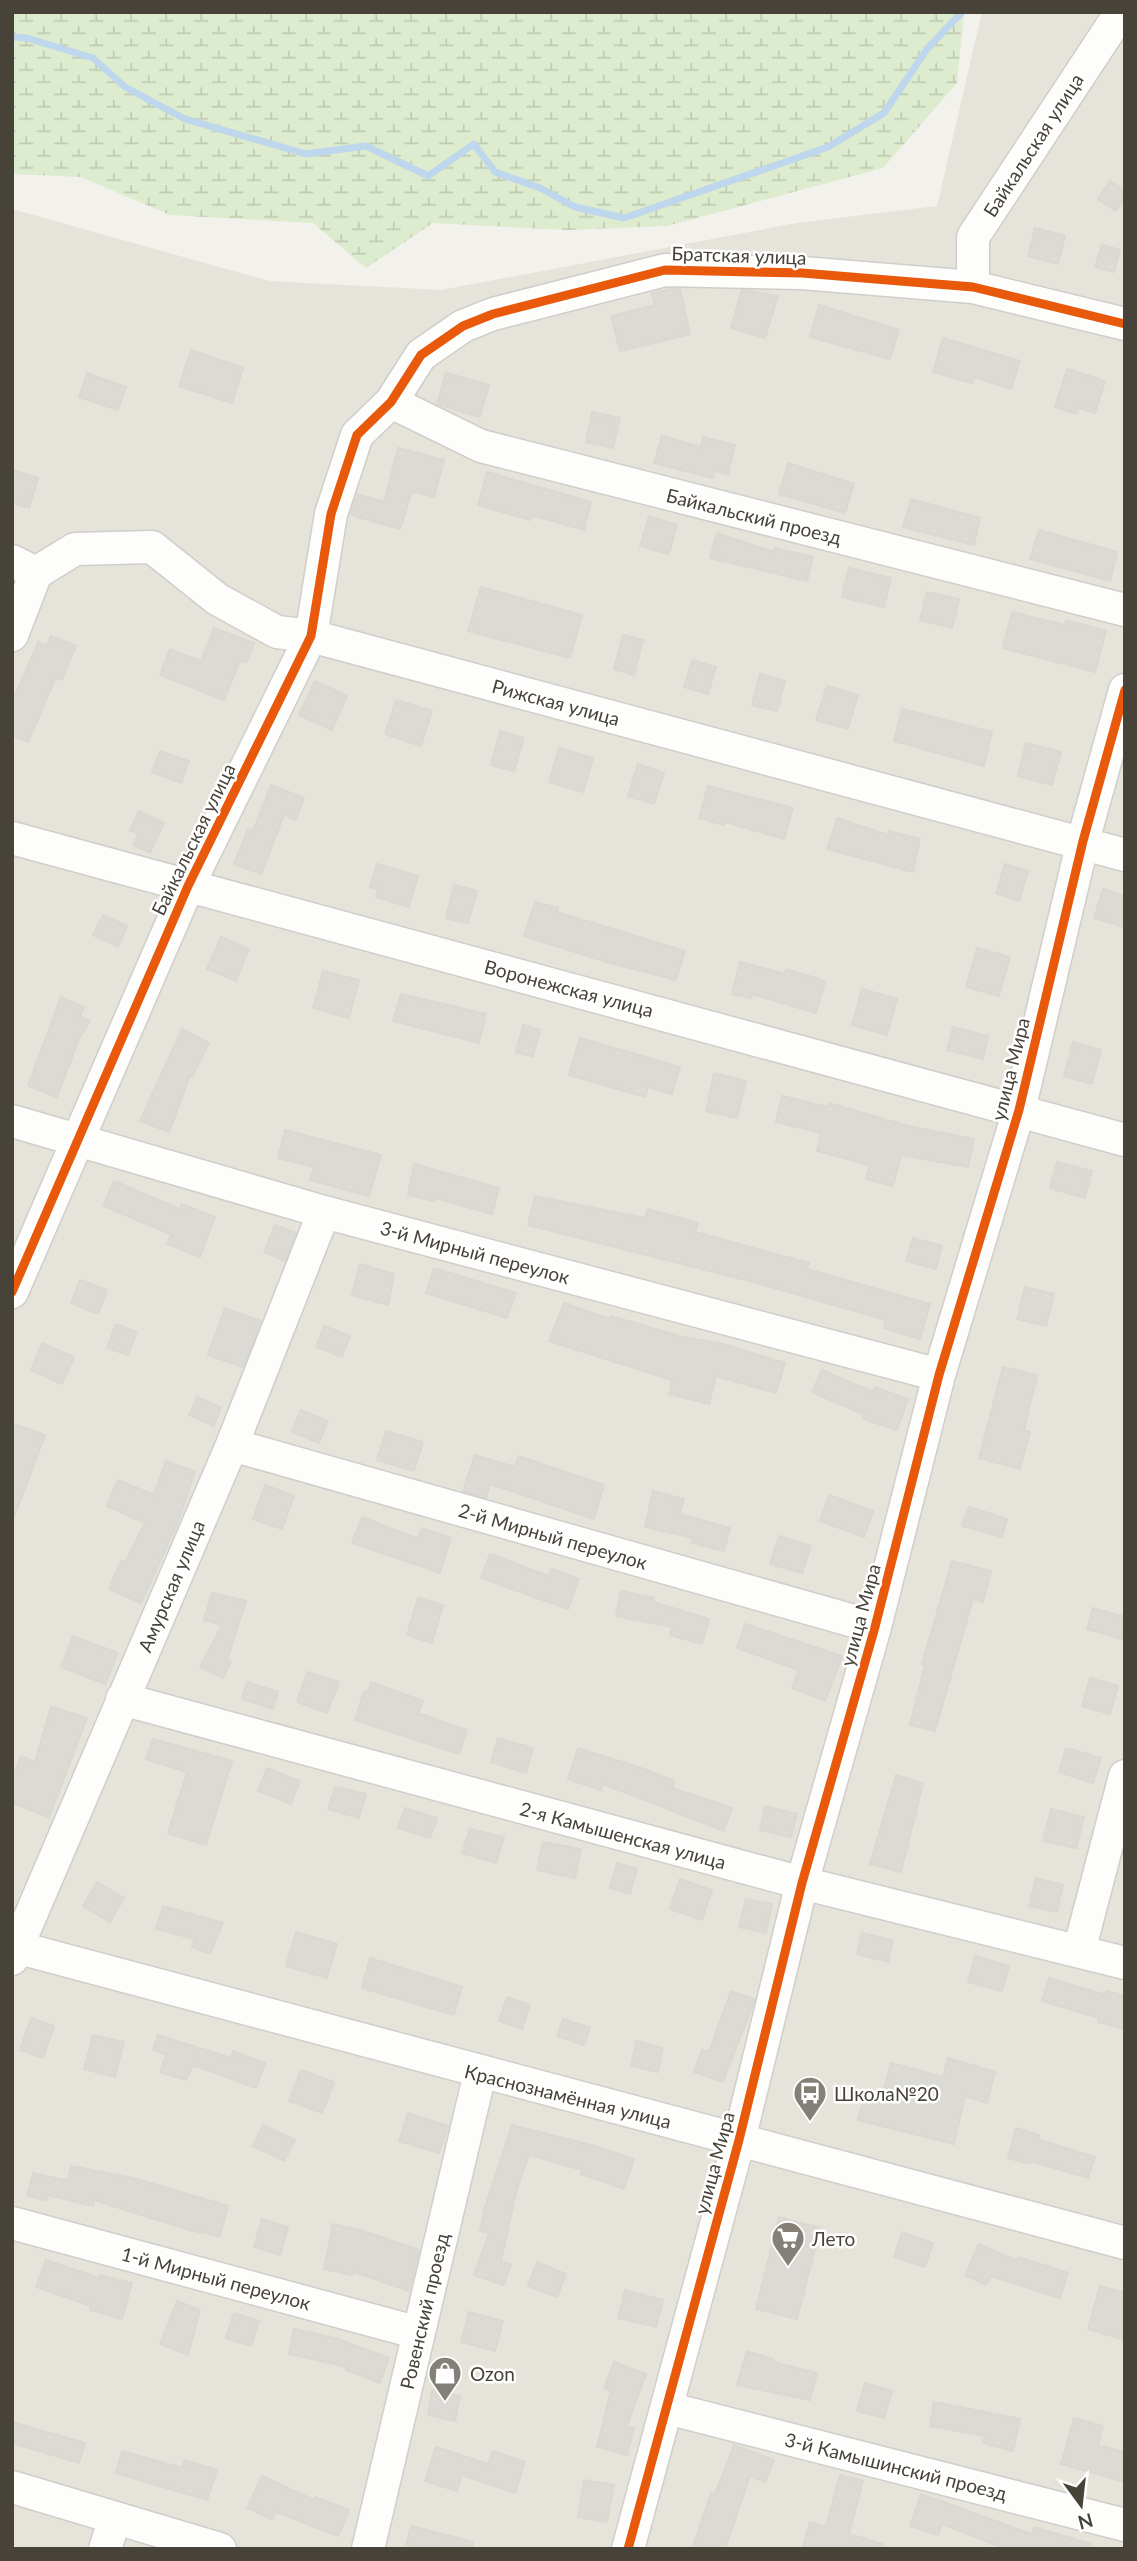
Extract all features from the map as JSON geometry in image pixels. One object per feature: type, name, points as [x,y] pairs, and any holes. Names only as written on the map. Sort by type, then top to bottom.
[{"type":"street","name":"Байкальская улица","points":[[973,287],[973,237],[1121,12]]},
{"type":"street","name":"Братская улица","points":[[391,402],[421,355],[463,326],[494,313],[665,270],[802,273],[973,287],[1125,324]]},
{"type":"street","name":"Байкальская улица","points":[[12,1292],[188,886],[311,636],[331,514],[357,435],[391,402]]},
{"type":"street","name":"Байкальский проезд","points":[[391,402],[481,446],[1125,610]]},
{"type":"street","name":"Рижская улица","points":[[24,567],[75,549],[152,547],[217,599],[277,632],[311,636],[1083,841],[1125,855]]},
{"type":"street","points":[[12,635],[24,567]]},
{"type":"street","name":"улица Мира","points":[[628,2549],[739,2140],[802,1883],[876,1627],[939,1375],[1019,1110],[1083,841],[1125,691]]},
{"type":"street","name":"Воронежская улица","points":[[12,838],[1125,1140]]},
{"type":"street","name":"3-й Мирный переулок","points":[[12,1121],[324,1212],[939,1375]]},
{"type":"street","name":"Амурская улица","points":[[14,1951],[232,1445],[324,1212]]},
{"type":"street","name":"2-й Мирный переулок","points":[[232,1445],[876,1627]]},
{"type":"street","name":"2-я Камышенская улица","points":[[122,1699],[802,1883],[1125,1963]]},
{"type":"street","points":[[1079,1951],[1125,1776]]},
{"type":"street","name":"Краснознамённая улица","points":[[14,1951],[1125,2243]]},
{"type":"street","name":"Ровенский проезд","points":[[368,2549],[480,2073]]},
{"type":"street","name":"1-й Мирный переулок","points":[[12,2224],[419,2333]]},
{"type":"street","name":"3-й Камышинский проезд","points":[[667,2408],[1125,2525]]},
{"type":"street","points":[[12,2487],[220,2549]]},
{"type":"street","points":[[105,2549],[115,2518]]},
{"type":"shaded area","points":[[982,12],[1125,12],[1125,2549],[12,2549],[12,209],[269,281],[441,290],[797,223],[937,206]]},
{"type":"green space","points":[[12,12],[964,12],[957,83],[883,168],[667,226],[568,230],[433,223],[366,268],[313,223],[170,215],[81,177],[12,174]]},
{"type":"building","points":[[1110,181],[1125,191],[1125,198],[1116,211],[1098,199]]},
{"type":"building","points":[[1035,228],[1065,236],[1058,264],[1028,256]]},
{"type":"building","points":[[1102,245],[1120,250],[1114,272],[1095,267]]},
{"type":"building","points":[[680,289],[690,334],[620,351],[611,316],[655,305],[652,293]]},
{"type":"building","points":[[742,290],[778,296],[765,338],[731,328]]},
{"type":"building","points":[[819,305],[899,330],[890,359],[810,337]]},
{"type":"building","points":[[943,338],[1020,361],[1011,389],[974,377],[972,383],[933,372]]},
{"type":"building","points":[[191,350],[243,368],[232,403],[179,386]]},
{"type":"building","points":[[1067,369],[1105,381],[1095,413],[1078,408],[1076,414],[1055,407]]},
{"type":"building","points":[[87,373],[126,387],[118,410],[79,397]]},
{"type":"building","points":[[446,373],[489,385],[480,417],[437,404]]},
{"type":"building","points":[[592,412],[620,418],[613,448],[586,442]]},
{"type":"building","points":[[662,436],[701,447],[703,437],[735,445],[728,474],[715,471],[713,478],[654,463]]},
{"type":"building","points":[[398,448],[444,460],[434,497],[412,491],[400,529],[351,515],[357,494],[384,502]]},
{"type":"building","points":[[788,463],[854,484],[845,513],[779,494]]},
{"type":"building","points":[[12,470],[38,478],[29,508],[12,503]]},
{"type":"building","points":[[487,472],[591,502],[584,530],[532,515],[530,520],[478,505]]},
{"type":"building","points":[[911,499],[980,518],[974,545],[903,527]]},
{"type":"building","points":[[649,516],[677,525],[669,554],[640,546]]},
{"type":"building","points":[[1039,530],[1117,552],[1110,581],[1030,559]]},
{"type":"building","points":[[717,533],[774,552],[775,548],[813,557],[807,581],[710,558]]},
{"type":"building","points":[[849,568],[891,578],[884,607],[842,597]]},
{"type":"building","points":[[481,587],[582,615],[570,658],[468,631]]},
{"type":"building","points":[[927,592],[959,599],[952,628],[920,620]]},
{"type":"building","points":[[1012,612],[1065,625],[1066,620],[1106,631],[1095,672],[1003,648]]},
{"type":"building","points":[[214,628],[254,643],[246,663],[240,661],[224,700],[160,675],[170,649],[201,661]]},
{"type":"building","points":[[623,635],[643,640],[634,675],[614,669]]},
{"type":"building","points":[[51,636],[76,646],[62,680],[56,677],[28,742],[12,735],[12,703],[38,642],[47,646]]},
{"type":"building","points":[[692,660],[716,667],[708,694],[684,687]]},
{"type":"building","points":[[760,674],[785,681],[777,711],[752,705]]},
{"type":"building","points":[[315,681],[347,696],[332,730],[299,715]]},
{"type":"building","points":[[827,686],[858,695],[848,729],[816,720]]},
{"type":"building","points":[[396,700],[432,711],[421,746],[385,734]]},
{"type":"building","points":[[902,709],[992,732],[984,766],[894,741]]},
{"type":"building","points":[[500,731],[524,738],[514,771],[491,765]]},
{"type":"building","points":[[1026,743],[1061,752],[1052,785],[1018,776]]},
{"type":"building","points":[[559,748],[593,758],[583,792],[549,782]]},
{"type":"building","points":[[160,751],[189,761],[181,783],[152,772]]},
{"type":"building","points":[[638,764],[664,773],[654,804],[628,796]]},
{"type":"building","points":[[271,785],[304,798],[296,820],[284,815],[261,874],[234,864],[248,829],[253,831]]},
{"type":"building","points":[[708,786],[793,808],[784,839],[725,822],[724,825],[699,818]]},
{"type":"building","points":[[139,811],[164,823],[150,853],[133,845],[138,834],[130,830]]},
{"type":"building","points":[[837,818],[888,835],[889,831],[920,839],[913,872],[827,849]]},
{"type":"building","points":[[377,864],[418,876],[409,907],[376,897],[378,889],[370,887]]},
{"type":"building","points":[[1005,864],[1028,871],[1019,901],[996,893]]},
{"type":"building","points":[[454,885],[477,891],[468,923],[446,918]]},
{"type":"building","points":[[1103,889],[1125,896],[1125,927],[1094,918]]},
{"type":"building","points":[[535,902],[558,908],[557,912],[685,951],[676,980],[524,936]]},
{"type":"building","points":[[103,915],[127,926],[118,947],[93,935]]},
{"type":"building","points":[[221,937],[249,949],[236,981],[207,969]]},
{"type":"building","points":[[977,948],[1010,957],[999,996],[966,987]]},
{"type":"building","points":[[740,962],[785,974],[786,969],[825,981],[816,1013],[752,994],[751,998],[732,994]]},
{"type":"building","points":[[323,971],[359,980],[349,1018],[313,1008]]},
{"type":"building","points":[[862,989],[897,999],[887,1035],[852,1025]]},
{"type":"building","points":[[401,994],[486,1014],[479,1043],[393,1021]]},
{"type":"building","points":[[61,997],[84,1007],[80,1016],[90,1021],[79,1039],[57,1097],[28,1086]]},
{"type":"building","points":[[523,1025],[540,1030],[533,1057],[516,1052]]},
{"type":"building","points":[[953,1027],[988,1036],[983,1059],[947,1050]]},
{"type":"building","points":[[182,1029],[209,1043],[192,1077],[190,1076],[169,1132],[140,1121]]},
{"type":"building","points":[[580,1038],[680,1067],[672,1094],[648,1087],[645,1097],[569,1075]]},
{"type":"building","points":[[1073,1042],[1101,1050],[1092,1084],[1064,1076]]},
{"type":"building","points":[[714,1073],[746,1081],[737,1118],[706,1111]]},
{"type":"building","points":[[782,1096],[828,1107],[829,1103],[908,1126],[974,1139],[968,1167],[901,1155],[893,1186],[866,1179],[870,1165],[817,1151],[821,1133],[776,1122]]},
{"type":"building","points":[[285,1130],[381,1155],[369,1196],[310,1180],[314,1167],[278,1158]]},
{"type":"building","points":[[1057,1162],[1092,1171],[1085,1198],[1050,1188]]},
{"type":"building","points":[[414,1164],[499,1188],[492,1214],[435,1198],[434,1201],[408,1195]]},
{"type":"building","points":[[114,1181],[180,1209],[182,1204],[215,1217],[200,1257],[167,1244],[171,1234],[103,1206]]},
{"type":"building","points":[[535,1196],[645,1218],[648,1209],[698,1223],[695,1232],[809,1263],[807,1269],[930,1304],[920,1339],[884,1328],[886,1320],[757,1283],[528,1225]]},
{"type":"building","points":[[275,1225],[296,1233],[285,1261],[264,1252]]},
{"type":"building","points":[[913,1238],[942,1246],[936,1269],[906,1261]]},
{"type":"building","points":[[360,1264],[394,1274],[388,1305],[352,1295]]},
{"type":"building","points":[[434,1268],[516,1293],[507,1318],[426,1293]]},
{"type":"building","points":[[80,1280],[107,1290],[98,1314],[71,1303]]},
{"type":"building","points":[[1025,1287],[1054,1294],[1046,1326],[1017,1319]]},
{"type":"building","points":[[564,1303],[610,1319],[611,1316],[683,1337],[723,1344],[785,1363],[776,1393],[716,1376],[709,1404],[669,1394],[672,1380],[549,1341]]},
{"type":"building","points":[[225,1308],[261,1321],[243,1367],[208,1355]]},
{"type":"building","points":[[116,1324],[137,1332],[128,1355],[107,1348]]},
{"type":"building","points":[[324,1326],[350,1336],[342,1357],[316,1347]]},
{"type":"building","points":[[42,1343],[74,1357],[62,1384],[31,1370]]},
{"type":"building","points":[[1003,1367],[1037,1375],[1024,1430],[1030,1432],[1020,1469],[979,1458]]},
{"type":"building","points":[[822,1370],[873,1392],[875,1387],[908,1399],[897,1430],[863,1419],[865,1415],[812,1392]]},
{"type":"building","points":[[197,1397],[221,1407],[214,1426],[189,1415]]},
{"type":"building","points":[[301,1410],[328,1421],[319,1443],[292,1432]]},
{"type":"building","points":[[12,1423],[45,1435],[14,1517],[12,1517]]},
{"type":"building","points":[[386,1431],[423,1442],[414,1471],[377,1460]]},
{"type":"building","points":[[475,1455],[515,1467],[519,1456],[604,1485],[594,1519],[490,1484],[486,1498],[463,1491]]},
{"type":"building","points":[[166,1461],[195,1471],[178,1522],[141,1603],[109,1589],[121,1561],[125,1563],[145,1523],[107,1506],[118,1480],[154,1495]]},
{"type":"building","points":[[265,1485],[294,1496],[282,1529],[253,1519]]},
{"type":"building","points":[[653,1491],[684,1499],[680,1514],[730,1528],[724,1551],[692,1543],[693,1538],[645,1527]]},
{"type":"building","points":[[829,1495],[873,1511],[864,1537],[820,1521]]},
{"type":"building","points":[[969,1507],[1007,1519],[1002,1537],[962,1526]]},
{"type":"building","points":[[362,1517],[418,1539],[422,1528],[451,1538],[440,1573],[352,1543]]},
{"type":"building","points":[[779,1536],[811,1546],[802,1573],[770,1564]]},
{"type":"building","points":[[490,1554],[549,1576],[552,1569],[579,1579],[568,1609],[481,1578]]},
{"type":"building","points":[[952,1561],[991,1571],[983,1602],[973,1599],[935,1731],[910,1725],[925,1665],[922,1664]]},
{"type":"building","points":[[621,1591],[654,1598],[653,1602],[709,1619],[702,1644],[670,1635],[672,1627],[616,1616]]},
{"type":"building","points":[[212,1593],[246,1601],[227,1660],[231,1662],[223,1678],[200,1667],[222,1625],[204,1620]]},
{"type":"building","points":[[418,1598],[443,1605],[432,1643],[407,1635]]},
{"type":"building","points":[[1093,1608],[1125,1617],[1125,1640],[1087,1629]]},
{"type":"building","points":[[745,1624],[842,1656],[825,1701],[792,1688],[799,1670],[737,1648]]},
{"type":"building","points":[[73,1636],[118,1653],[105,1684],[61,1667]]},
{"type":"building","points":[[307,1672],[339,1682],[327,1713],[297,1702]]},
{"type":"building","points":[[1090,1678],[1118,1686],[1110,1714],[1082,1706]]},
{"type":"building","points":[[247,1682],[278,1692],[273,1709],[242,1699]]},
{"type":"building","points":[[371,1682],[423,1701],[418,1713],[467,1730],[459,1754],[355,1720],[364,1691],[368,1692]]},
{"type":"building","points":[[51,1707],[87,1718],[49,1817],[12,1803],[12,1779],[21,1756],[35,1762]]},
{"type":"building","points":[[498,1738],[533,1748],[526,1773],[491,1762]]},
{"type":"building","points":[[153,1739],[232,1761],[206,1845],[168,1833],[187,1772],[146,1759]]},
{"type":"building","points":[[578,1748],[675,1781],[672,1788],[732,1808],[724,1831],[603,1784],[601,1790],[568,1779]]},
{"type":"building","points":[[1066,1748],[1101,1758],[1093,1783],[1059,1772]]},
{"type":"building","points":[[267,1768],[300,1781],[291,1804],[258,1791]]},
{"type":"building","points":[[896,1775],[923,1783],[901,1872],[870,1864]]},
{"type":"building","points":[[335,1787],[366,1794],[359,1818],[328,1809]]},
{"type":"building","points":[[765,1806],[797,1814],[791,1837],[760,1830]]},
{"type":"building","points":[[405,1808],[437,1818],[430,1838],[398,1828]]},
{"type":"building","points":[[1051,1809],[1084,1817],[1076,1848],[1043,1841]]},
{"type":"building","points":[[470,1829],[504,1837],[496,1863],[462,1853]]},
{"type":"building","points":[[543,1842],[581,1849],[575,1878],[537,1870]]},
{"type":"building","points":[[617,1863],[637,1869],[630,1894],[610,1888]]},
{"type":"building","points":[[1036,1878],[1063,1885],[1057,1912],[1029,1906]]},
{"type":"building","points":[[680,1879],[712,1890],[702,1920],[670,1909]]},
{"type":"building","points":[[97,1882],[124,1898],[110,1922],[83,1906]]},
{"type":"building","points":[[746,1899],[772,1904],[766,1933],[739,1927]]},
{"type":"building","points":[[163,1906],[223,1923],[210,1954],[192,1947],[195,1939],[156,1929]]},
{"type":"building","points":[[296,1932],[337,1944],[327,1978],[286,1966]]},
{"type":"building","points":[[862,1933],[893,1940],[888,1962],[857,1954]]},
{"type":"building","points":[[975,1956],[1009,1966],[1002,1991],[968,1982]]},
{"type":"building","points":[[370,1958],[462,1987],[454,2015],[362,1988]]},
{"type":"building","points":[[1049,1978],[1106,1995],[1107,1991],[1125,1996],[1125,2029],[1098,2022],[1099,2018],[1042,2001]]},
{"type":"building","points":[[731,1991],[755,1999],[723,2082],[694,2072],[702,2050],[709,2052]]},
{"type":"building","points":[[507,1997],[530,2005],[522,2029],[499,2021]]},
{"type":"building","points":[[31,2018],[54,2026],[43,2058],[20,2050]]},
{"type":"building","points":[[563,2019],[590,2028],[584,2045],[557,2036]]},
{"type":"building","points":[[93,2035],[124,2042],[115,2077],[84,2069]]},
{"type":"building","points":[[158,2035],[231,2058],[233,2051],[265,2063],[256,2088],[193,2065],[186,2080],[160,2072],[166,2055],[153,2050]]},
{"type":"building","points":[[636,2041],[663,2048],[658,2072],[631,2066]]},
{"type":"building","points":[[948,2058],[995,2072],[987,2103],[965,2096],[954,2144],[858,2120],[864,2098],[880,2102],[891,2063],[943,2077]]},
{"type":"building","points":[[301,2070],[334,2082],[322,2113],[289,2101]]},
{"type":"building","points":[[408,2113],[448,2126],[439,2153],[399,2141]]},
{"type":"building","points":[[263,2125],[295,2140],[284,2161],[253,2146]]},
{"type":"building","points":[[512,2125],[634,2159],[624,2189],[581,2174],[582,2170],[529,2155],[517,2189],[501,2261],[511,2264],[504,2285],[474,2275],[489,2233],[480,2231],[485,2207]]},
{"type":"building","points":[[1016,2128],[1039,2135],[1037,2139],[1095,2157],[1088,2178],[1031,2161],[1030,2164],[1008,2158]]},
{"type":"building","points":[[71,2166],[133,2178],[228,2206],[220,2236],[189,2230],[94,2200],[93,2206],[47,2195],[46,2200],[27,2196],[33,2173],[68,2181]]},
{"type":"building","name":"Лето","points":[[779,2217],[820,2228],[797,2319],[756,2309]]},
{"type":"building","points":[[262,2219],[288,2227],[280,2255],[254,2247]]},
{"type":"building","points":[[333,2224],[364,2231],[419,2250],[409,2291],[354,2272],[353,2275],[324,2269]]},
{"type":"building","points":[[902,2232],[933,2243],[925,2267],[894,2257]]},
{"type":"building","points":[[979,2244],[1017,2261],[1018,2257],[1068,2273],[1060,2298],[991,2276],[986,2285],[965,2275]]},
{"type":"building","points":[[46,2260],[99,2278],[100,2275],[132,2283],[122,2319],[90,2310],[91,2306],[36,2287]]},
{"type":"building","points":[[537,2262],[566,2274],[557,2297],[528,2286]]},
{"type":"building","points":[[1100,2286],[1125,2293],[1125,2340],[1088,2329]]},
{"type":"building","points":[[625,2290],[663,2300],[656,2327],[618,2318]]},
{"type":"building","points":[[177,2301],[200,2310],[188,2355],[160,2344]]},
{"type":"building","points":[[469,2312],[503,2321],[495,2351],[461,2342]]},
{"type":"building","points":[[234,2313],[259,2321],[251,2346],[226,2338]]},
{"type":"building","points":[[294,2329],[338,2339],[389,2358],[380,2383],[346,2370],[347,2367],[289,2354]]},
{"type":"building","points":[[747,2351],[773,2359],[773,2362],[817,2373],[810,2400],[737,2385]]},
{"type":"building","points":[[614,2362],[646,2374],[627,2426],[634,2428],[627,2455],[597,2447],[611,2390],[604,2388]]},
{"type":"building","points":[[865,2383],[892,2391],[884,2418],[857,2411]]},
{"type":"building","points":[[432,2390],[460,2396],[455,2421],[428,2415]]},
{"type":"building","points":[[934,2402],[1020,2419],[1013,2451],[983,2443],[985,2436],[930,2426]]},
{"type":"building","points":[[1074,2418],[1103,2426],[1098,2445],[1125,2452],[1125,2482],[1061,2464]]},
{"type":"building","points":[[12,2422],[85,2443],[79,2463],[12,2443]]},
{"type":"building","points":[[734,2445],[774,2460],[765,2482],[750,2476],[725,2549],[692,2549],[711,2493],[715,2494]]},
{"type":"building","points":[[436,2447],[488,2464],[493,2451],[525,2462],[515,2493],[462,2475],[457,2491],[425,2481]]},
{"type":"building","points":[[122,2451],[182,2468],[185,2460],[217,2470],[207,2500],[116,2473]]},
{"type":"building","points":[[840,2475],[863,2481],[849,2534],[883,2544],[883,2549],[802,2549],[810,2522],[826,2527]]},
{"type":"building","points":[[262,2476],[314,2500],[315,2497],[349,2510],[338,2536],[276,2512],[272,2519],[247,2508]]},
{"type":"building","points":[[584,2480],[614,2485],[607,2522],[578,2517]]},
{"type":"building","points":[[921,2494],[1032,2534],[1034,2527],[1091,2544],[1090,2549],[1005,2549],[942,2524],[938,2535],[910,2526]]},
{"type":"building","points":[[411,2526],[473,2542],[473,2549],[405,2549]]},
{"type":"waterway","points":[[12,37],[27,38],[93,58],[125,87],[185,119],[306,154],[366,146],[428,176],[474,144],[495,172],[540,188],[575,207],[624,218],[828,147],[884,113],[927,49],[962,12]]},
{"type":"cycle path","points":[[12,1292],[188,886],[311,636],[331,514],[357,435],[391,402],[421,355],[463,326],[493,314],[665,270],[802,273],[973,287],[1125,324]]},
{"type":"cycle path","points":[[628,2549],[739,2140],[802,1883],[875,1627],[939,1375],[1019,1110],[1083,841],[1125,690]]},
{"type":"place","name":"Школа№20","points":[[810,2123]]},
{"type":"place","name":"Лето","points":[[788,2268]]},
{"type":"place","name":"Ozon","points":[[445,2403]]}]
